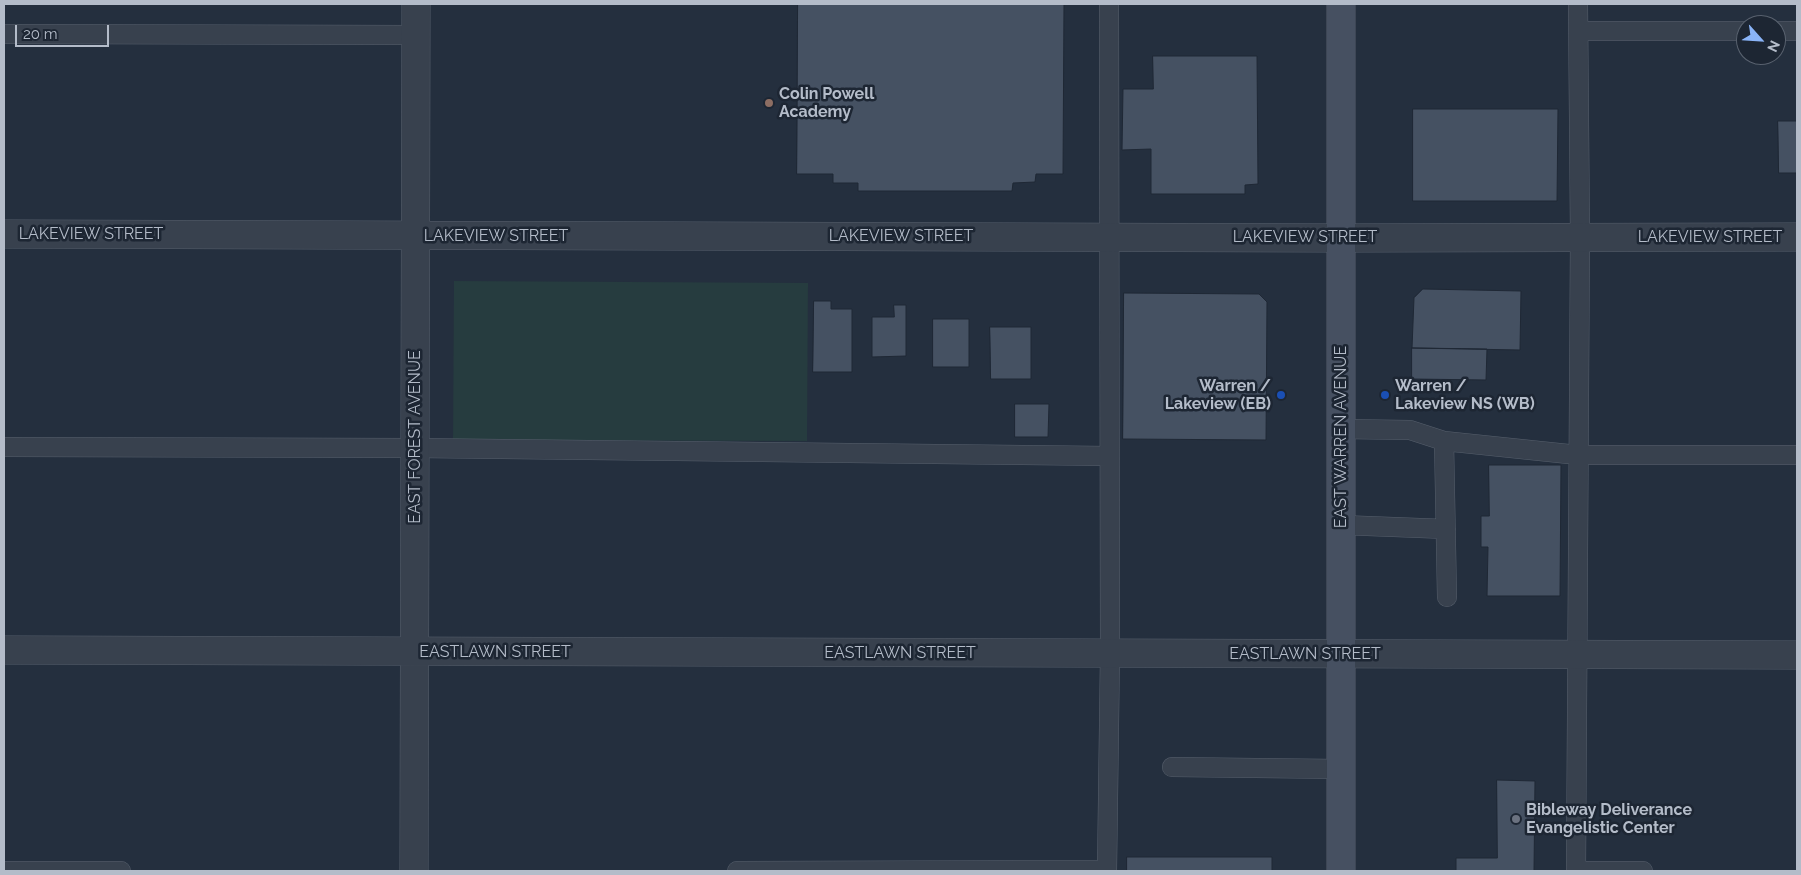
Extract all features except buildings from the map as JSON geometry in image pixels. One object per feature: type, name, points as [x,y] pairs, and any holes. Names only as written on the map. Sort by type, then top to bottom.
[{"type":"main road","name":"EAST WARREN AVENUE","points":[[1340,871],[1341,4]]},
{"type":"street","name":"EAST FOREST AVENUE","points":[[414,871],[416,4]]},
{"type":"street","name":"LAKEVIEW STREET","points":[[4,234],[1341,238],[1797,237]]},
{"type":"street","name":"EASTLAWN STREET","points":[[4,650],[1797,655]]},
{"type":"lane","points":[[737,871],[1107,871],[1110,654],[1109,4]]},
{"type":"lane","points":[[1578,4],[1580,237],[1576,871],[1643,871]]},
{"type":"lane","points":[[1579,31],[1736,31]]},
{"type":"lane","points":[[4,34],[416,35]]},
{"type":"lane","points":[[1341,429],[1410,430],[1444,441],[1578,454],[1797,455]]},
{"type":"lane","points":[[1444,441],[1447,597]]},
{"type":"lane","points":[[4,447],[415,448],[1109,456]]},
{"type":"lane","points":[[1340,525],[1446,529]]},
{"type":"lane","points":[[1172,767],[1340,769]]},
{"type":"lane","points":[[4,871],[121,871]]},
{"type":"green space","points":[[454,281],[808,283],[807,441],[453,440]]},
{"type":"place","name":"Colin Powell Academy","points":[[769,103]]},
{"type":"place","name":"Warren / Lakeview (EB)","points":[[1281,395]]},
{"type":"place","name":"Warren / Lakeview NS (WB)","points":[[1385,395]]},
{"type":"place","name":"Bibleway Deliverance Evangelistic Center","points":[[1516,819]]}]
